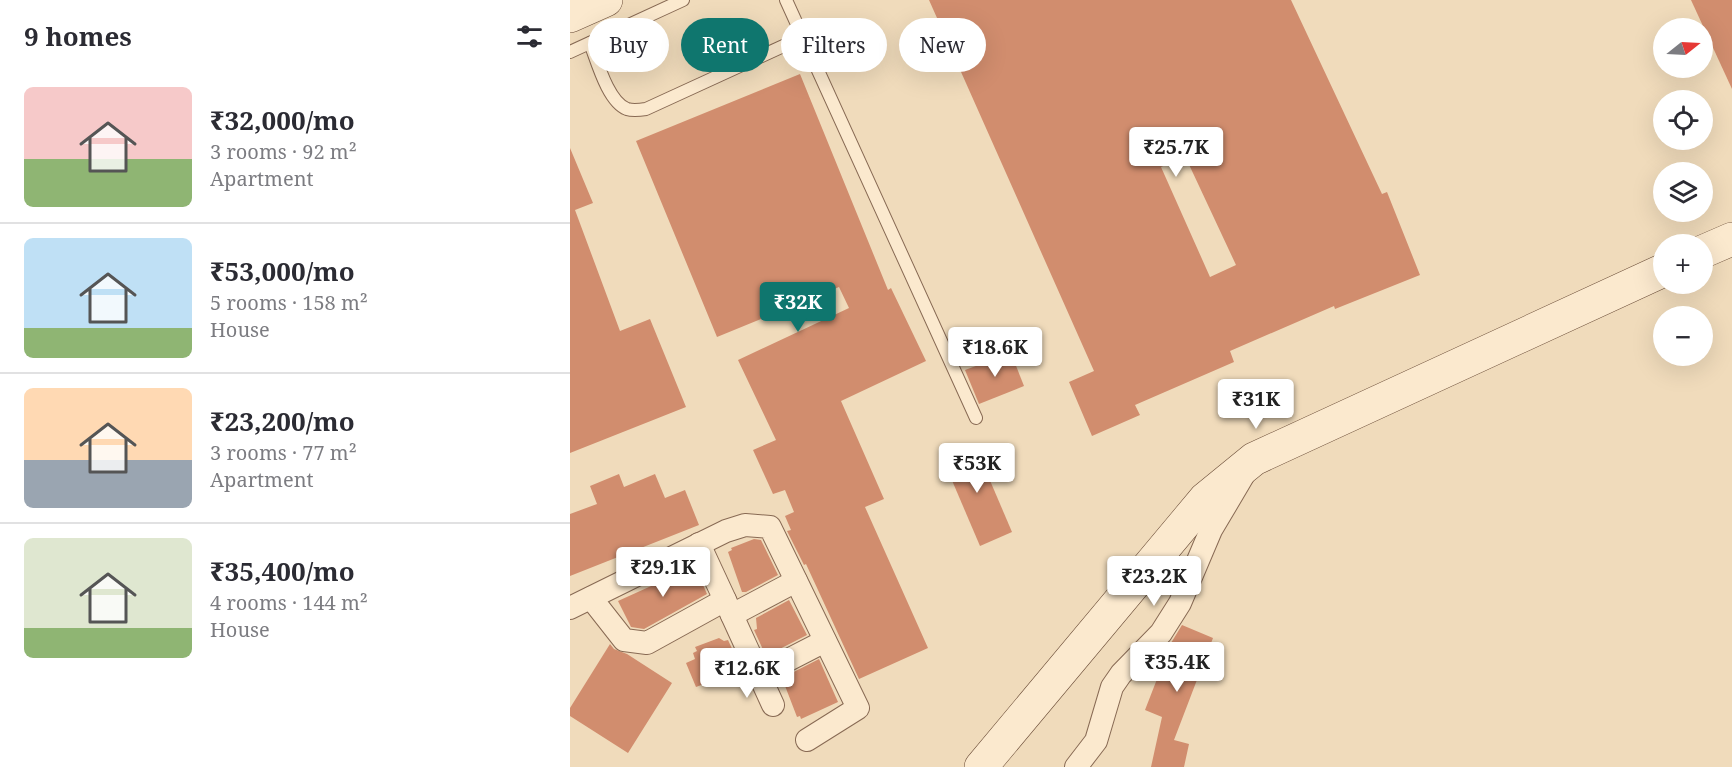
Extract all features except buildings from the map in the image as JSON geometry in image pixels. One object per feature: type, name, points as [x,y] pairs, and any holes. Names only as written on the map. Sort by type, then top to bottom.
[{"type":"street","points":[[570,16],[606,0]]},
{"type":"street","points":[[1713,247],[1732,238]]},
{"type":"street","points":[[981,767],[1204,499],[1254,459],[1653,275]]},
{"type":"street","points":[[1076,767],[1096,741],[1112,687],[1121,674],[1161,633],[1193,575],[1210,530],[1254,459]]},
{"type":"street","points":[[570,608],[699,544],[745,525],[770,527],[858,708],[807,740]]},
{"type":"street","points":[[699,544],[773,705]]},
{"type":"street","points":[[591,598],[624,640],[647,643],[796,581]]},
{"type":"street","points":[[759,675],[825,641]]},
{"type":"lane","points":[[644,18],[683,0]]},
{"type":"lane","points":[[786,0],[794,18]]},
{"type":"lane","points":[[570,52],[588,44]]},
{"type":"lane","points":[[602,72],[609,90],[620,106],[630,111],[646,109],[781,47]]},
{"type":"lane","points":[[819,72],[976,418]]}]
